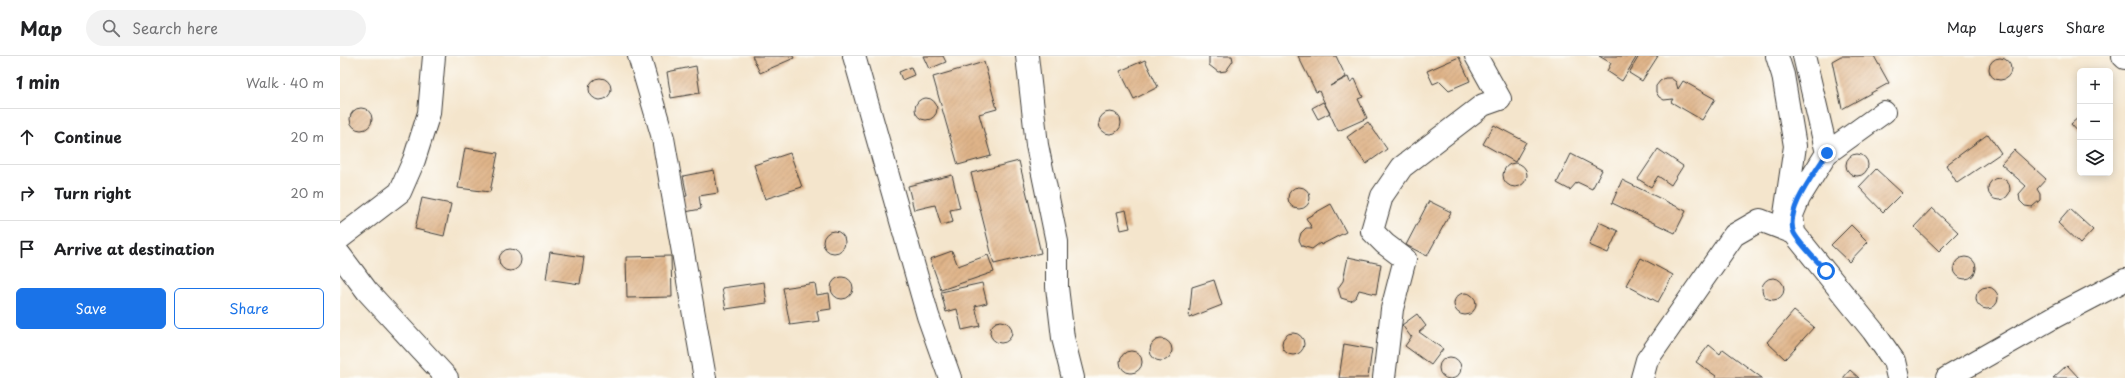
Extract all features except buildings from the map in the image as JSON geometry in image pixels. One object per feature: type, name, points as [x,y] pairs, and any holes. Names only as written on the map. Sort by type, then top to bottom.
[{"type":"street","points":[[340,238],[400,192],[414,160],[429,113],[434,56]]},
{"type":"street","points":[[639,56],[663,138],[690,284],[705,378]]},
{"type":"street","points":[[854,56],[928,316],[950,378]]},
{"type":"street","points":[[1027,56],[1037,145],[1057,242],[1057,287],[1063,338],[1073,378]]},
{"type":"street","points":[[1384,378],[1392,309],[1405,260],[1372,231],[1382,196],[1402,167],[1483,105],[1500,98],[1476,56]]},
{"type":"street","points":[[1777,56],[1783,75],[1795,146],[1788,230]]},
{"type":"street","points":[[1804,56],[1827,153]]},
{"type":"street","points":[[1788,230],[1799,198],[1827,153],[1884,112]]},
{"type":"street","points":[[1642,378],[1647,360],[1734,235],[1760,220],[1788,230],[1873,331],[1894,362],[1898,378]]},
{"type":"street","points":[[340,254],[367,291],[447,378]]},
{"type":"street","points":[[1947,378],[2056,316],[2125,280]]},
{"type":"route","points":[[1826,271],[1794,233],[1792,215],[1799,198],[1827,153]]}]
